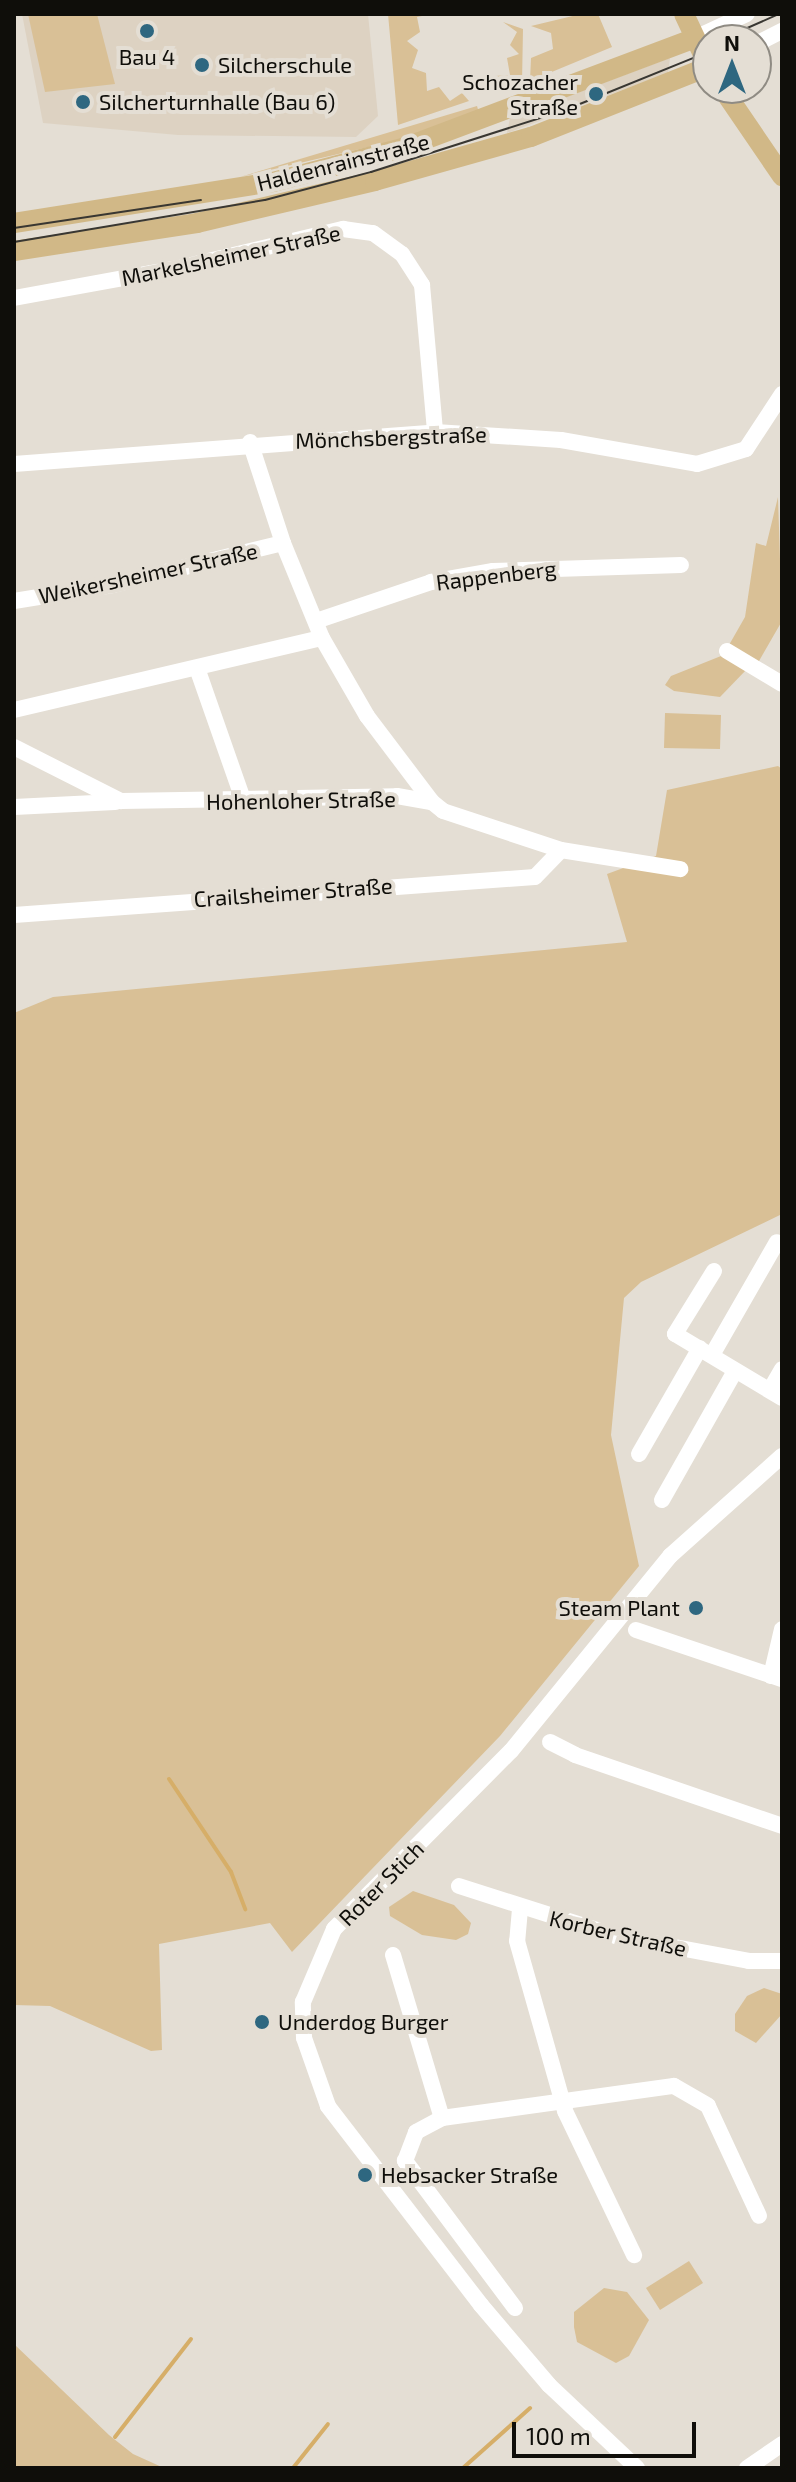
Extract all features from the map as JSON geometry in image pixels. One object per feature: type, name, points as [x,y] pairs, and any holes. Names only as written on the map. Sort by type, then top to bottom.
[{"type":"main road","name":"Haldenrainstraße","points":[[14,223],[273,182],[403,148],[692,39]]},
{"type":"main road","name":"Haldenrainstraße","points":[[14,251],[197,223],[375,181],[531,137],[692,72]]},
{"type":"main road","points":[[733,104],[782,176]]},
{"type":"street","name":"Haldenrainstraße","points":[[725,24],[747,14]]},
{"type":"street","name":"Markelsheimer Straße","points":[[14,298],[179,268],[343,229],[373,233],[402,254],[427,301],[435,432]]},
{"type":"street","name":"Mönchsbergstraße","points":[[14,464],[250,442],[435,432],[561,440],[697,464],[746,449],[782,394]]},
{"type":"street","points":[[250,442],[283,543],[322,638],[367,716],[432,802]]},
{"type":"street","name":"Weikersheimer Straße","points":[[14,601],[113,585],[283,543]]},
{"type":"street","name":"Rappenberg","points":[[316,621],[431,582],[493,571],[681,565]]},
{"type":"street","points":[[14,710],[322,638]]},
{"type":"street","points":[[727,651],[782,684]]},
{"type":"street","points":[[197,668],[243,799]]},
{"type":"street","name":"Hohenloher Straße","points":[[14,747],[121,801],[163,804],[397,796],[432,802],[443,811],[561,850],[680,869]]},
{"type":"street","points":[[58,806],[65,790],[63,773]]},
{"type":"street","points":[[14,807],[121,801]]},
{"type":"street","name":"Crailsheimer Straße","points":[[14,915],[535,877],[561,850]]},
{"type":"street","points":[[639,1454],[777,1242]]},
{"type":"street","points":[[714,1271],[675,1334],[776,1394],[782,1369]]},
{"type":"street","points":[[662,1500],[735,1371]]},
{"type":"street","name":"Roter Stich","points":[[637,2468],[549,2385],[500,2328],[328,2106],[304,2038],[303,2002],[334,1929],[511,1751],[670,1556],[782,1456]]},
{"type":"street","points":[[636,1630],[776,1677],[782,1629]]},
{"type":"street","points":[[550,1742],[575,1755],[782,1826]]},
{"type":"street","name":"Korber Straße","points":[[459,1886],[520,1909],[616,1936],[749,1961],[782,1961]]},
{"type":"street","points":[[520,1909],[517,1941],[563,2100],[634,2255]]},
{"type":"street","points":[[393,1955],[442,2118]]},
{"type":"street","points":[[515,2308],[405,2161],[416,2132],[442,2118],[674,2086],[693,2093],[708,2106],[759,2216]]},
{"type":"street","points":[[747,2468],[782,2444]]},
{"type":"shaded area","name":"Silcherschule","points":[[22,14],[368,14],[378,116],[356,137],[178,135],[43,123]]},
{"type":"shaded area","points":[[28,14],[97,14],[115,84],[45,92]]},
{"type":"shaded area","points":[[388,14],[432,14],[417,17],[420,32],[407,41],[418,50],[412,68],[426,73],[427,91],[439,87],[450,101],[462,93],[469,101],[398,125]]},
{"type":"shaded area","points":[[581,14],[598,14],[612,47],[530,81],[531,58],[553,49],[551,33],[531,26]]},
{"type":"shaded area","points":[[503,22],[523,29],[522,83],[483,94],[479,85],[492,90],[495,76],[510,75],[507,58],[519,54],[510,45],[517,32]]},
{"type":"shaded area","points":[[670,58],[668,73],[507,133],[510,118]]},
{"type":"shaded area","points":[[477,106],[479,113],[398,140],[240,177]]},
{"type":"shaded area","points":[[778,497],[782,621],[755,668],[729,645],[745,617],[756,543],[766,546]]},
{"type":"shaded area","points":[[726,654],[748,668],[720,697],[674,691],[665,685],[671,676]]},
{"type":"shaded area","points":[[665,713],[721,715],[720,749],[664,748]]},
{"type":"shaded area","points":[[778,766],[782,769],[782,1214],[641,1282],[624,1298],[611,1435],[639,1566],[500,1736],[292,1952],[270,1923],[159,1944],[162,2050],[151,2051],[50,2006],[14,2005],[14,1013],[53,997],[627,942],[607,874],[656,856],[667,790]]},
{"type":"shaded area","points":[[413,1891],[454,1905],[471,1923],[468,1934],[456,1940],[422,1935],[390,1916],[389,1907]]},
{"type":"shaded area","points":[[764,1988],[782,1994],[782,2014],[756,2043],[735,2031],[735,2014],[747,1996]]},
{"type":"shaded area","points":[[689,2261],[703,2283],[660,2310],[646,2288]]},
{"type":"shaded area","points":[[604,2288],[627,2292],[649,2320],[629,2356],[616,2363],[577,2342],[574,2327],[574,2312]]},
{"type":"shaded area","points":[[14,2344],[109,2435],[133,2454],[164,2468],[14,2468]]},
{"type":"waterway","points":[[169,1779],[231,1872],[245,1909]]},
{"type":"waterway","points":[[115,2437],[191,2339]]},
{"type":"waterway","points":[[463,2468],[530,2408]]},
{"type":"waterway","points":[[293,2468],[328,2424]]},
{"type":"tram line","points":[[756,24],[779,14]]},
{"type":"tram line","points":[[14,242],[265,200],[371,172],[565,110],[692,58]]},
{"type":"tram line","points":[[14,228],[201,200]]},
{"type":"place","name":"Bau 4","points":[[147,31]]},
{"type":"place","name":"Silcherschule","points":[[202,65]]},
{"type":"place","name":"Schozacher Straße","points":[[596,94]]},
{"type":"place","name":"Silcherturnhalle (Bau 6)","points":[[83,102]]},
{"type":"place","name":"Steam Plant","points":[[696,1608]]},
{"type":"place","name":"Underdog Burger","points":[[262,2022]]},
{"type":"place","name":"Hebsacker Straße","points":[[365,2175]]}]
